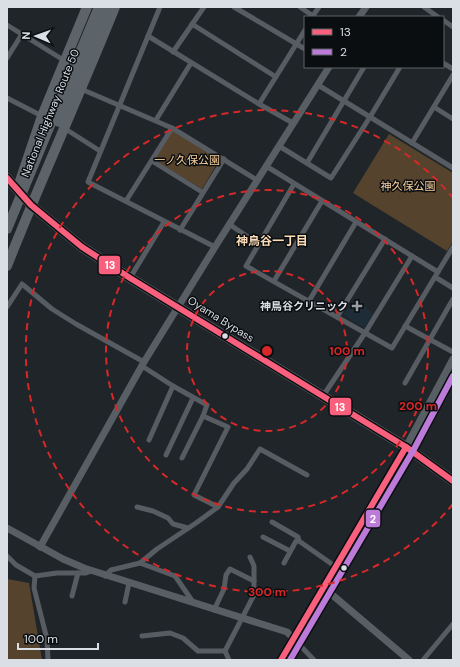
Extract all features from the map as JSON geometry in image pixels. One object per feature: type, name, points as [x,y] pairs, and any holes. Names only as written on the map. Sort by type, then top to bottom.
[{"type":"highway","points":[[7,213],[17,189],[42,116],[87,7]]},
{"type":"highway","name":"National Highway Route 50","points":[[7,229],[99,7]]},
{"type":"highway","name":"National Highway Route 50","points":[[7,250],[107,7]]},
{"type":"highway","points":[[7,266],[63,128],[115,7]]},
{"type":"highway","name":"Oyama Bypass","points":[[7,178],[31,205],[82,247],[406,447],[453,481]]},
{"type":"street","points":[[160,7],[88,182],[215,247]]},
{"type":"street","points":[[173,52],[204,7]]},
{"type":"street","points":[[234,7],[304,48]]},
{"type":"street","points":[[300,7],[313,16],[318,7]]},
{"type":"street","points":[[362,16],[366,7]]},
{"type":"street","points":[[424,7],[437,16]]},
{"type":"street","points":[[444,21],[453,28]]},
{"type":"street","points":[[192,24],[276,77]]},
{"type":"street","points":[[7,25],[65,61]]},
{"type":"street","points":[[259,104],[304,32]]},
{"type":"street","points":[[7,58],[22,34]]},
{"type":"street","points":[[148,36],[259,104],[293,123]]},
{"type":"street","points":[[156,120],[191,63]]},
{"type":"street","points":[[444,64],[453,69]]},
{"type":"street","points":[[40,547],[143,364],[327,68]]},
{"type":"street","points":[[307,163],[363,68]]},
{"type":"street","points":[[279,146],[332,178],[399,68]]},
{"type":"street","points":[[412,143],[453,75]]},
{"type":"street","points":[[318,85],[453,168]]},
{"type":"street","points":[[81,89],[172,128],[257,180]]},
{"type":"street","points":[[7,98],[42,116]]},
{"type":"street","points":[[434,107],[453,119]]},
{"type":"street","points":[[63,128],[100,151]]},
{"type":"street","points":[[126,201],[172,128]]},
{"type":"street","points":[[180,230],[202,192],[224,159]]},
{"type":"street","points":[[152,161],[202,192]]},
{"type":"street","points":[[266,166],[412,256],[453,288]]},
{"type":"street","points":[[294,184],[246,266],[392,348],[453,248]]},
{"type":"street","points":[[274,281],[322,201]]},
{"type":"street","points":[[130,278],[164,222]]},
{"type":"street","points":[[309,301],[356,222]]},
{"type":"street","points":[[229,224],[258,244]]},
{"type":"street","points":[[337,317],[385,239]]},
{"type":"street","points":[[323,396],[365,333],[412,256]]},
{"type":"street","points":[[7,307],[22,284],[52,308],[76,324],[143,364],[173,386],[207,405],[182,458]]},
{"type":"street","points":[[405,383],[453,299]]},
{"type":"street","points":[[405,326],[453,352]]},
{"type":"street","points":[[281,660],[406,447],[453,359]]},
{"type":"street","points":[[149,440],[173,386]]},
{"type":"street","points":[[166,455],[193,398]]},
{"type":"street","points":[[203,416],[228,428],[194,495],[218,507]]},
{"type":"street","points":[[106,576],[111,570],[140,563],[157,549],[218,507],[234,483],[247,469],[260,449],[307,475]]},
{"type":"street","points":[[137,508],[153,511],[168,518],[173,524],[188,528]]},
{"type":"street","points":[[272,522],[298,537],[299,541],[336,567]]},
{"type":"street","points":[[7,528],[63,559],[91,571],[287,632],[314,660]]},
{"type":"street","points":[[263,537],[290,552]]},
{"type":"street","points":[[284,563],[296,541],[299,541]]},
{"type":"street","points":[[7,556],[16,565],[35,576],[57,573],[86,574],[91,571]]},
{"type":"street","points":[[225,651],[243,619],[254,595],[254,566],[250,557]]},
{"type":"street","points":[[140,563],[175,576],[194,604]]},
{"type":"street","points":[[214,610],[224,589],[226,575],[230,569],[254,581]]},
{"type":"street","points":[[72,596],[78,573]]},
{"type":"street","points":[[35,576],[34,588],[47,639],[48,660]]},
{"type":"street","points":[[125,602],[129,583]]},
{"type":"street","points":[[323,587],[409,660]]},
{"type":"street","points":[[423,660],[453,624]]},
{"type":"street","points":[[142,636],[170,633],[183,638],[198,650],[225,651]]},
{"type":"street","points":[[225,651],[229,660]]},
{"type":"shaded area","name":"神鳥谷クリニック","points":[[356,298],[374,314],[364,328],[343,315]]},
{"type":"green space","name":"一ノ久保公園","points":[[172,131],[220,159],[202,189],[154,160]]},
{"type":"green space","name":"神久保公園","points":[[389,134],[453,173],[453,241],[447,251],[353,193]]},
{"type":"green space","points":[[7,579],[29,583],[42,660],[7,660]]},
{"type":"transit line","name":"13","points":[[7,178],[31,205],[82,247],[406,447],[453,481]]},
{"type":"transit line","name":"2","points":[[290,660],[413,451],[453,376]]},
{"type":"transit line","name":"13","points":[[281,660],[406,447]]},
{"type":"place","name":"神鳥谷クリニック","points":[[357,306]]},
{"type":"district","name":"神鳥谷一丁目","points":[[272,241]]}]
